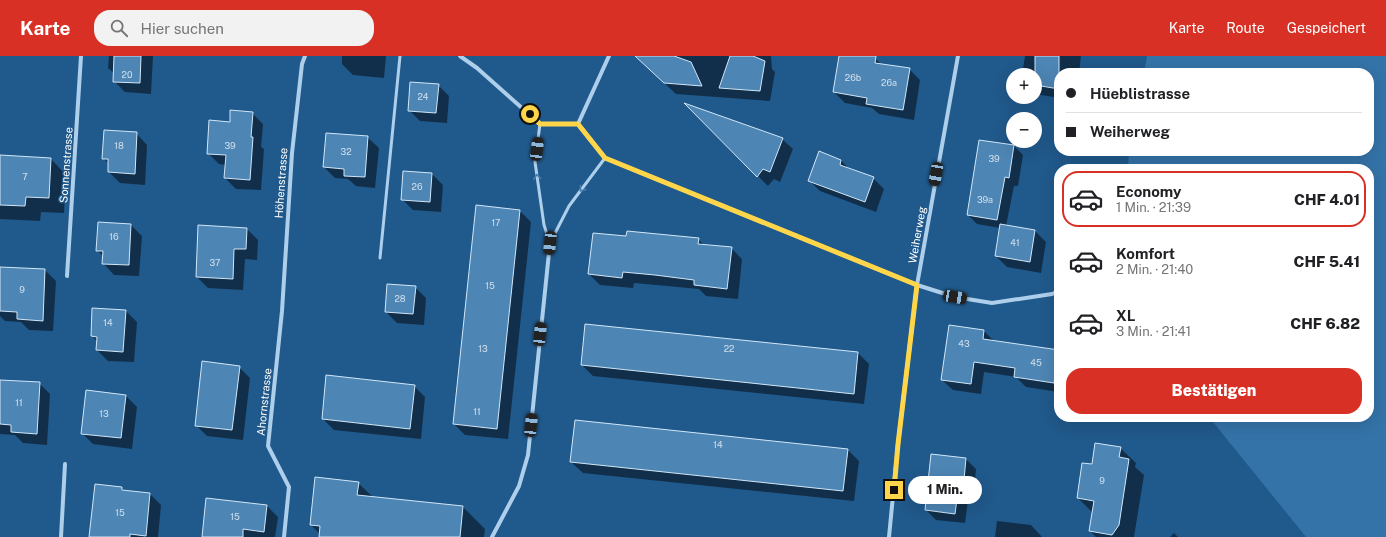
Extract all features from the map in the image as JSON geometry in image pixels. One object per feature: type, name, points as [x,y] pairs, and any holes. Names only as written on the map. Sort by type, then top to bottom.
[{"type":"street","name":"Sonnenstrasse","points":[[67,276],[81,56]]},
{"type":"street","name":"Höhenstrasse","points":[[282,312],[292,153],[302,64],[305,56]]},
{"type":"street","points":[[460,56],[477,68],[540,124],[578,124]]},
{"type":"street","points":[[578,124],[609,56]]},
{"type":"street","name":"Weiherweg","points":[[889,537],[898,444],[917,285],[958,56]]},
{"type":"street","points":[[578,124],[605,158],[917,285],[955,297],[992,303],[1054,293]]},
{"type":"street","points":[[492,537],[519,486],[528,455],[550,243]]},
{"type":"street","name":"Ahornstrasse","points":[[282,312],[268,446],[289,487],[284,537]]},
{"type":"street","points":[[61,537],[65,464]]},
{"type":"lane","points":[[380,258],[400,56]]},
{"type":"lane","points":[[540,124],[535,162],[544,224],[550,243]]},
{"type":"lane","points":[[550,243],[569,206],[605,158]]},
{"type":"shaded area","points":[[1147,56],[1386,56],[1386,537],[1306,537],[1213,422],[1374,422],[1374,164],[1128,164],[1129,156],[1374,156],[1374,68],[1145,68]]},
{"type":"building","points":[[114,56],[141,56],[140,83],[113,82]]},
{"type":"building","points":[[635,56],[674,56],[691,62],[702,86],[664,83]]},
{"type":"building","points":[[730,56],[753,56],[765,61],[760,91],[719,88]]},
{"type":"building","points":[[839,56],[876,56],[875,63],[910,68],[903,110],[866,104],[867,98],[833,92]]},
{"type":"building","points":[[1035,56],[1059,56],[1059,68],[1054,68],[1054,88],[1042,86],[1042,68],[1035,68]]},
{"type":"building","points":[[410,82],[439,84],[436,113],[408,111]]},
{"type":"building","points":[[684,103],[783,138],[770,172],[763,169],[757,177]]},
{"type":"building","points":[[230,110],[253,112],[250,180],[224,178],[226,155],[207,154],[209,120],[230,122]]},
{"type":"building","points":[[104,130],[137,132],[135,174],[108,172],[108,159],[102,159]]},
{"type":"building","points":[[326,133],[368,136],[365,177],[344,176],[344,169],[323,167]]},
{"type":"building","points":[[979,140],[1006,144],[1006,148],[1014,148],[1009,178],[1005,177],[997,220],[967,215]]},
{"type":"building","points":[[819,151],[841,160],[840,165],[874,177],[865,202],[808,181]]},
{"type":"building","points":[[0,155],[51,158],[49,198],[26,197],[25,206],[0,205]]},
{"type":"building","points":[[403,171],[432,173],[430,202],[401,200]]},
{"type":"building","points":[[476,205],[520,210],[497,429],[453,424]]},
{"type":"building","points":[[98,222],[131,224],[129,265],[102,264],[103,251],[96,251]]},
{"type":"building","points":[[1000,224],[1035,230],[1030,262],[995,256]]},
{"type":"building","points":[[198,225],[247,228],[246,249],[234,249],[233,279],[196,277]]},
{"type":"building","points":[[627,231],[699,238],[698,244],[732,247],[727,289],[694,285],[694,280],[655,275],[623,272],[622,278],[588,274],[593,233],[626,236]]},
{"type":"building","points":[[0,267],[45,269],[43,321],[17,319],[17,312],[0,311]]},
{"type":"building","points":[[387,284],[416,286],[413,314],[385,312]]},
{"type":"building","points":[[92,308],[126,310],[123,352],[96,350],[97,337],[91,336]]},
{"type":"building","points":[[585,324],[858,352],[854,394],[581,365]]},
{"type":"building","points":[[949,325],[984,330],[983,339],[1054,349],[1054,383],[1014,377],[1015,368],[974,362],[971,384],[941,380]]},
{"type":"building","points":[[202,361],[240,366],[232,430],[195,426]]},
{"type":"building","points":[[326,375],[415,385],[410,429],[322,419]]},
{"type":"building","points":[[0,380],[40,382],[37,434],[11,432],[11,425],[0,424]]},
{"type":"building","points":[[86,390],[126,395],[121,438],[81,434]]},
{"type":"building","points":[[575,420],[848,449],[843,491],[570,462]]},
{"type":"building","points":[[1095,443],[1121,447],[1119,457],[1129,459],[1119,525],[1112,535],[1089,531],[1094,501],[1077,498],[1082,463],[1092,464]]},
{"type":"building","points":[[931,454],[966,458],[963,491],[958,491],[955,514],[925,510]]},
{"type":"building","points":[[315,477],[359,482],[357,495],[463,506],[460,537],[319,537],[320,526],[310,525]]},
{"type":"building","points":[[95,484],[122,487],[122,490],[150,493],[146,536],[130,534],[130,537],[89,537]]},
{"type":"building","points":[[206,498],[267,505],[264,532],[243,529],[243,537],[202,537]]},
{"type":"route","points":[[530,114],[540,124],[578,124],[605,158],[917,285],[894,490]]}]
